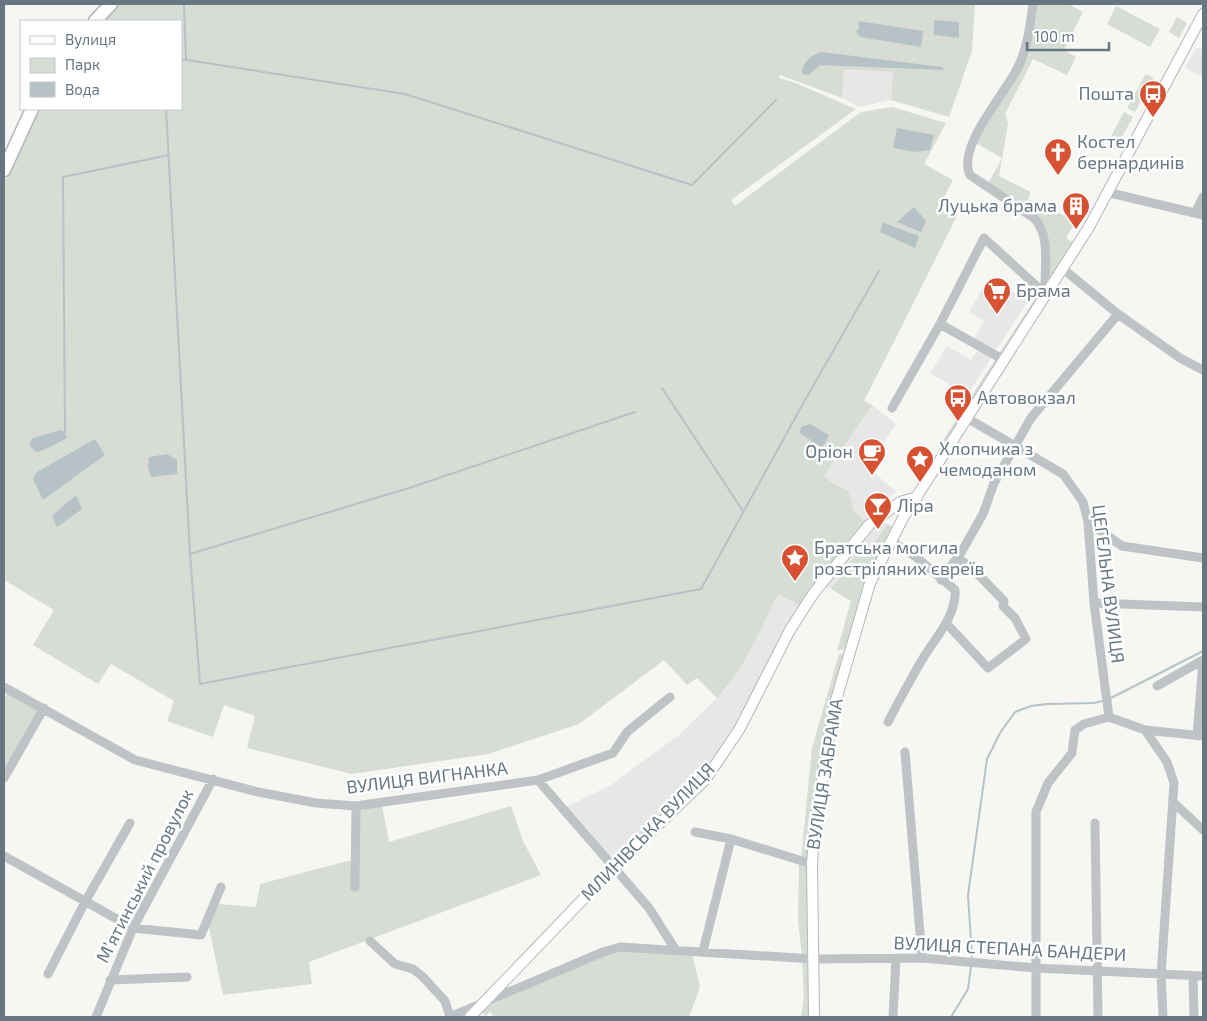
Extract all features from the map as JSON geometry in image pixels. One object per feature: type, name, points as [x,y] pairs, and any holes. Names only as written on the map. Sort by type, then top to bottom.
[{"type":"highway","points":[[96,20],[111,4]]},
{"type":"highway","points":[[4,170],[32,110]]},
{"type":"main road","name":"ВУЛИЦЯ ЗАБРАМА","points":[[814,1017],[812,864],[815,823],[834,707],[870,583],[890,540],[1004,360],[1044,293],[1089,227],[1106,192],[1203,14]]},
{"type":"main road","name":"МЛИНІВСЬКА ВУЛИЦЯ","points":[[470,1017],[614,867],[705,780],[739,730],[790,630],[813,594],[869,525],[889,509],[906,499],[917,497]]},
{"type":"street","points":[[892,408],[940,324],[984,238],[1044,293],[1046,284],[1044,234],[1041,226],[1034,218],[970,175],[966,168],[967,158],[980,129],[1018,68],[1026,46],[1033,4]]},
{"type":"street","points":[[1106,192],[1199,214],[1203,197]]},
{"type":"street","points":[[1062,268],[1118,314],[1180,358],[1203,370]]},
{"type":"street","points":[[941,580],[957,558],[983,514],[994,483],[1014,444],[1031,418],[1118,314]]},
{"type":"street","points":[[940,324],[1004,360]]},
{"type":"street","name":"ЦЕГЕЛЬНА ВУЛИЦЯ","points":[[967,418],[1063,474],[1084,502],[1088,522],[1094,603],[1109,717]]},
{"type":"street","points":[[1088,522],[1122,546],[1203,558]]},
{"type":"street","points":[[888,722],[922,659],[946,623],[956,597],[955,590],[890,540]]},
{"type":"street","points":[[946,623],[988,668],[1026,639],[1015,618],[1003,606],[1004,601],[970,566],[957,558]]},
{"type":"street","points":[[1094,603],[1203,607]]},
{"type":"street","points":[[1157,686],[1203,660]]},
{"type":"street","points":[[1036,1017],[1036,812],[1048,784],[1072,753],[1075,730],[1084,724],[1109,717],[1146,730],[1200,736],[1203,660]]},
{"type":"street","name":"ВУЛИЦЯ ВИГНАНКА","points":[[4,687],[135,760],[267,794],[316,803],[356,806],[538,780],[613,753],[628,732],[670,697]]},
{"type":"street","points":[[4,778],[44,708]]},
{"type":"street","points":[[1146,730],[1170,770],[1174,783],[1161,975],[1163,1017]]},
{"type":"street","points":[[905,752],[922,958]]},
{"type":"street","name":"Мʼятинський провулок","points":[[96,1017],[133,928],[213,779]]},
{"type":"street","points":[[538,780],[649,908],[675,949]]},
{"type":"street","points":[[1173,802],[1203,830]]},
{"type":"street","points":[[355,887],[356,806]]},
{"type":"street","points":[[1095,823],[1098,1017]]},
{"type":"street","points":[[48,974],[85,902],[130,824]]},
{"type":"street","points":[[695,832],[731,838],[812,864]]},
{"type":"street","points":[[703,951],[731,838]]},
{"type":"street","points":[[4,856],[133,928],[201,935],[222,887]]},
{"type":"street","points":[[370,941],[395,964],[413,969],[422,976],[445,1001],[450,1017]]},
{"type":"street","name":"ВУЛИЦЯ СТЕПАНА БАНДЕРИ","points":[[450,1017],[481,1006],[603,952],[620,947],[814,958],[922,958],[1036,968],[1203,976]]},
{"type":"street","points":[[893,1017],[896,958]]},
{"type":"street","points":[[1193,976],[1194,1017]]},
{"type":"street","points":[[110,980],[186,977]]},
{"type":"shaded area","points":[[1197,47],[1203,50],[1203,77],[1185,68]]},
{"type":"shaded area","points":[[844,68],[893,72],[891,100],[859,107],[842,98]]},
{"type":"shaded area","points":[[989,278],[1028,301],[994,353],[973,341],[984,321],[969,312]]},
{"type":"shaded area","points":[[947,346],[971,360],[979,348],[993,356],[967,395],[930,373]]},
{"type":"shaded area","points":[[872,405],[896,424],[872,458],[870,465],[874,473],[896,491],[867,523],[854,511],[848,490],[824,476]]},
{"type":"shaded area","points":[[879,520],[887,524],[864,558],[856,555],[831,589],[823,585]]},
{"type":"shaded area","points":[[778,594],[802,606],[737,729],[703,778],[614,863],[566,807],[611,785],[679,735],[727,688]]},
{"type":"green space","points":[[118,4],[975,4],[972,51],[949,117],[891,100],[893,72],[844,69],[842,98],[780,75],[779,78],[793,82],[856,109],[731,200],[735,206],[861,112],[892,107],[946,123],[924,164],[953,180],[940,205],[958,214],[864,401],[872,405],[824,476],[836,485],[848,490],[854,511],[867,523],[802,606],[778,594],[743,662],[717,698],[697,678],[687,685],[664,660],[579,724],[488,754],[352,774],[247,748],[255,716],[224,705],[213,737],[167,721],[174,701],[111,664],[98,684],[33,645],[54,610],[4,580],[4,182],[37,110],[182,110],[182,20],[102,20]],"holes":[[[884,222],[919,237],[880,232]]]},
{"type":"green space","points":[[1036,4],[1068,4],[1083,12],[1064,50],[1076,57],[1067,75],[1033,59],[1005,114],[1008,124],[999,176],[1031,192],[1028,199],[1076,221],[1066,238],[1074,243],[1048,284],[1046,233],[988,184],[1002,158],[976,143],[1020,69]]},
{"type":"green space","points":[[1116,6],[1160,29],[1150,47],[1107,24]]},
{"type":"green space","points":[[1177,17],[1187,23],[1179,38],[1169,32]]},
{"type":"green space","points":[[1146,74],[1154,78],[1135,112],[1127,108]]},
{"type":"green space","points":[[1124,112],[1133,117],[1115,149],[1107,144]]},
{"type":"green space","points":[[1039,293],[1041,294],[1001,357],[998,355]]},
{"type":"green space","points":[[996,358],[1000,360],[942,451],[938,448]]},
{"type":"green space","points":[[887,524],[894,527],[867,582],[845,649],[837,651],[851,601],[831,589],[856,555],[864,558]]},
{"type":"green space","points":[[844,653],[821,750],[808,861],[801,860],[812,748],[839,654]]},
{"type":"green space","points":[[8,692],[41,709],[4,775],[4,699]]},
{"type":"green space","points":[[382,805],[389,842],[511,806],[523,841],[541,875],[309,962],[312,984],[223,995],[209,927],[218,904],[256,907],[260,884],[359,858],[359,809]]},
{"type":"green space","points":[[799,863],[808,865],[810,956],[802,955],[798,921]]},
{"type":"green space","points":[[621,950],[692,953],[700,987],[689,1017],[494,1017],[490,1011],[486,1016],[480,1010],[604,955]]},
{"type":"green space","points":[[802,961],[810,961],[810,1017],[801,1017],[804,995]]},
{"type":"water","points":[[934,20],[959,22],[959,38],[934,35]]},
{"type":"water","points":[[858,21],[923,31],[921,47],[860,37],[856,32],[859,27]]},
{"type":"water","points":[[821,52],[942,67],[944,70],[820,65],[809,75],[802,74],[807,60]]},
{"type":"water","points":[[897,128],[934,135],[930,150],[915,152],[893,148]]},
{"type":"water","points":[[914,207],[926,221],[921,232],[897,222]]},
{"type":"water","points":[[883,222],[919,236],[915,248],[880,232]]},
{"type":"water","points":[[810,424],[829,435],[822,448],[800,433],[801,427]]},
{"type":"water","points":[[61,430],[65,432],[67,438],[44,450],[36,452],[29,445],[33,438]]},
{"type":"water","points":[[95,439],[105,455],[43,500],[33,479],[37,472]]},
{"type":"water","points":[[167,454],[177,460],[177,474],[151,477],[148,467],[149,457]]},
{"type":"water","points":[[76,495],[82,509],[57,527],[52,516]]},
{"type":"waterway","points":[[184,4],[186,60]]},
{"type":"waterway","points":[[182,59],[405,94],[692,185],[776,100]]},
{"type":"waterway","points":[[166,110],[190,554],[200,684],[701,589],[805,400],[879,271]]},
{"type":"waterway","points":[[65,432],[63,177],[169,155]]},
{"type":"waterway","points":[[662,388],[743,511]]},
{"type":"waterway","points":[[190,554],[409,488],[635,412]]},
{"type":"waterway","points":[[1111,698],[1203,651]]},
{"type":"waterway","points":[[972,957],[968,895],[987,759],[1000,733],[1015,712],[1031,706],[1102,701]]},
{"type":"waterway","points":[[951,1017],[968,989],[971,966]]},
{"type":"place","name":"Пошта","points":[[1153,118]]},
{"type":"place","name":"Костел бернардинів","points":[[1058,176]]},
{"type":"place","name":"Луцька брама","points":[[1076,230]]},
{"type":"place","name":"Брама","points":[[997,315]]},
{"type":"place","name":"Автовокзал","points":[[958,422]]},
{"type":"place","name":"Оріон","points":[[872,476]]},
{"type":"place","name":"Хлопчика з чемоданом","points":[[920,483]]},
{"type":"place","name":"Ліра","points":[[878,530]]},
{"type":"place","name":"Братська могила розстріляних євреїв","points":[[795,582]]}]
